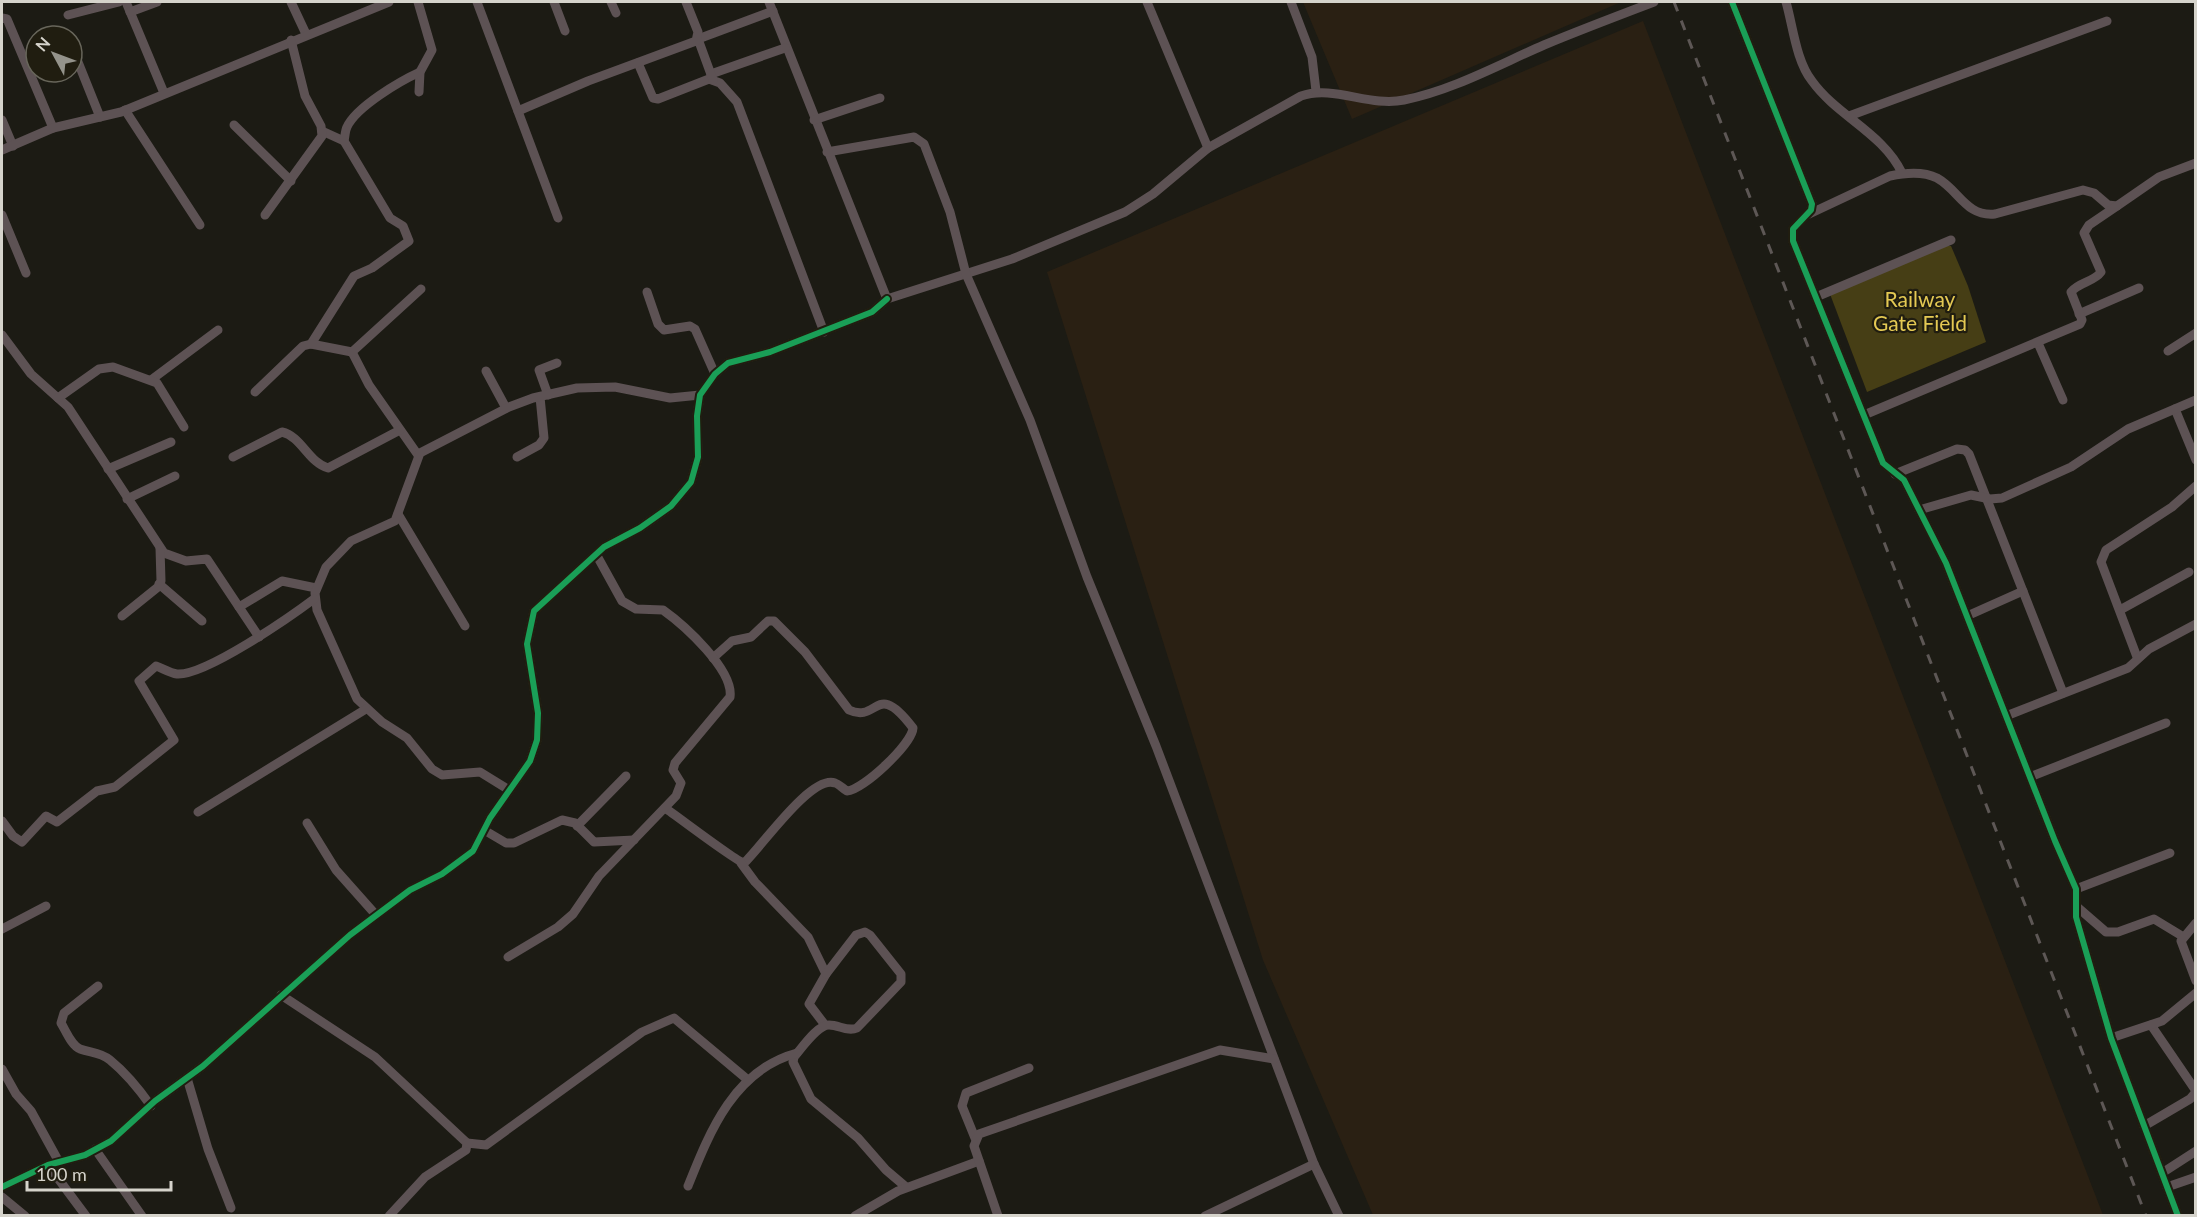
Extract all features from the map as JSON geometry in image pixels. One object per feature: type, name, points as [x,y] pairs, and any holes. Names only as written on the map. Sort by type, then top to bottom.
[{"type":"street","points":[[68,15],[118,2]]},
{"type":"street","points":[[126,2],[164,93]]},
{"type":"street","points":[[130,12],[157,2]]},
{"type":"street","points":[[291,2],[306,34]]},
{"type":"street","points":[[2,150],[53,128],[124,110],[389,2]]},
{"type":"street","points":[[418,2],[432,50],[420,72],[419,92]]},
{"type":"street","points":[[477,2],[558,218]]},
{"type":"street","points":[[554,2],[565,31]]},
{"type":"street","points":[[611,2],[616,13]]},
{"type":"street","points":[[686,2],[712,77],[731,94],[742,111],[824,332]]},
{"type":"street","points":[[1147,2],[1208,147]]},
{"type":"street","points":[[1291,2],[1312,57],[1316,91]]},
{"type":"street","points":[[2,1187],[48,1165],[95,1149],[131,1126],[151,1106],[187,1078],[376,915],[468,855],[530,761],[537,740],[538,713],[527,644],[534,610],[596,554],[672,506],[691,482],[698,457],[697,416],[700,395],[715,375],[728,363],[824,332],[872,312],[887,300],[1011,259],[1125,212],[1153,194],[1208,147],[1301,96],[1316,91],[1383,103],[1406,100],[1477,76],[1544,45],[1654,2]]},
{"type":"street","points":[[1732,2],[1812,204],[1807,215],[1793,230],[1792,235],[1883,463],[1904,480],[1946,563],[2076,889],[2076,917],[2111,1038],[2178,1215]]},
{"type":"street","points":[[1786,2],[1809,78],[1893,155],[1902,173]]},
{"type":"street","points":[[518,111],[698,39],[772,5],[785,48],[887,300]]},
{"type":"street","points":[[2,18],[7,20],[53,128]]},
{"type":"street","points":[[1849,117],[2108,21]]},
{"type":"street","points":[[255,392],[295,351],[311,344],[354,276],[372,268],[409,241],[403,225],[390,218],[344,141],[322,131],[305,96],[291,40]]},
{"type":"street","points":[[638,63],[651,96],[656,99],[785,48]]},
{"type":"street","points":[[344,141],[347,126],[373,101],[397,83],[420,72]]},
{"type":"street","points":[[84,77],[100,117]]},
{"type":"street","points":[[814,120],[880,98]]},
{"type":"street","points":[[124,110],[200,225]]},
{"type":"street","points":[[2,120],[13,146]]},
{"type":"street","points":[[234,125],[291,181]]},
{"type":"street","points":[[265,215],[318,144],[322,131]]},
{"type":"street","points":[[827,152],[914,137],[920,139],[950,212],[966,274],[1030,420],[1087,577],[1156,746],[1314,1164],[1339,1215]]},
{"type":"street","points":[[1864,415],[2076,327],[2082,320],[2071,292],[2077,286],[2098,277],[2100,272],[2084,233],[2089,225],[2159,177],[2196,163]]},
{"type":"street","points":[[1807,215],[1890,176],[1902,173],[1937,178],[1968,208],[1980,214],[1995,214],[2083,190],[2094,193],[2108,205],[2117,206]]},
{"type":"street","points":[[2,214],[26,273]]},
{"type":"street","points":[[1816,297],[1952,240]]},
{"type":"street","points":[[2079,314],[2139,288]]},
{"type":"street","points":[[352,352],[421,289]]},
{"type":"street","points":[[647,292],[658,324],[663,330],[670,332],[690,326],[695,329],[715,375]]},
{"type":"street","points":[[151,380],[218,330]]},
{"type":"street","points":[[2168,351],[2196,333]]},
{"type":"street","points":[[2,335],[32,374],[68,407],[160,548],[168,556],[186,561],[207,559],[259,637]]},
{"type":"street","points":[[2038,343],[2063,400]]},
{"type":"street","points":[[311,344],[352,352]]},
{"type":"street","points":[[352,352],[369,385],[418,456]]},
{"type":"street","points":[[517,457],[539,445],[544,438],[544,396],[539,370],[557,363]]},
{"type":"street","points":[[58,398],[99,369],[108,367],[151,380],[161,389],[184,427]]},
{"type":"street","points":[[486,371],[506,408]]},
{"type":"street","points":[[509,790],[480,772],[442,775],[432,769],[407,738],[366,709],[357,699],[314,599],[316,588],[326,567],[351,542],[385,528],[395,521],[418,456],[427,447],[506,408],[544,396],[593,386],[615,387],[660,397],[700,395]]},
{"type":"street","points":[[1919,510],[1971,495],[2002,498],[2071,467],[2128,429],[2196,400]]},
{"type":"street","points":[[2175,409],[2196,460]]},
{"type":"street","points":[[233,457],[282,432],[289,434],[321,465],[328,468],[400,430]]},
{"type":"street","points":[[108,469],[171,442]]},
{"type":"street","points":[[1895,474],[1962,449],[1969,454],[2063,693]]},
{"type":"street","points":[[127,499],[175,476]]},
{"type":"street","points":[[2138,657],[2101,562],[2102,556],[2106,550],[2172,507],[2196,486]]},
{"type":"street","points":[[398,514],[465,626]]},
{"type":"street","points":[[122,616],[152,594],[159,584],[160,548]]},
{"type":"street","points":[[508,957],[558,927],[573,914],[599,876],[665,808],[681,788],[673,770],[675,763],[730,697],[731,689],[726,675],[713,658],[663,610],[636,609],[622,601],[596,554]]},
{"type":"street","points":[[2120,610],[2189,572]]},
{"type":"street","points":[[239,607],[282,581],[316,588]]},
{"type":"street","points":[[159,584],[202,621]]},
{"type":"street","points":[[1967,616],[2023,591]]},
{"type":"street","points":[[2,821],[13,836],[22,842],[46,816],[57,822],[97,791],[115,787],[174,740],[139,681],[156,666],[176,674],[189,673],[259,637],[314,599]]},
{"type":"street","points":[[713,658],[732,641],[751,637],[768,621],[774,621],[806,652],[849,710],[863,712],[889,704],[895,706],[913,728],[910,740],[876,773],[855,789],[846,791],[835,783],[829,783],[801,799],[747,861],[741,863]]},
{"type":"street","points":[[2006,716],[2128,668],[2138,657],[2196,624]]},
{"type":"street","points":[[198,812],[366,709]]},
{"type":"street","points":[[2030,777],[2166,723]]},
{"type":"street","points":[[577,826],[626,776]]},
{"type":"street","points":[[665,808],[741,863],[755,882],[808,937],[826,974]]},
{"type":"street","points":[[484,830],[506,843],[514,843],[557,821],[570,821],[591,840],[598,843],[634,840]]},
{"type":"street","points":[[307,823],[336,870],[376,915]]},
{"type":"street","points":[[2076,889],[2170,853]]},
{"type":"street","points":[[2,929],[45,906]]},
{"type":"street","points":[[2076,906],[2106,932],[2118,932],[2154,919],[2182,936]]},
{"type":"street","points":[[2196,922],[2182,936],[2182,949],[2196,981]]},
{"type":"street","points":[[865,932],[891,961],[901,982],[855,1030],[825,1025],[809,1004],[826,974],[856,935],[865,932]]},
{"type":"street","points":[[98,986],[64,1013],[61,1023],[74,1044],[82,1049],[99,1053],[110,1060],[132,1081],[151,1106]]},
{"type":"street","points":[[2111,1038],[2169,1018],[2196,993]]},
{"type":"street","points":[[281,995],[375,1057],[467,1143],[486,1145],[642,1032],[674,1018],[748,1080]]},
{"type":"street","points":[[825,1025],[797,1053],[793,1062],[795,1069],[811,1099],[858,1138],[886,1170],[906,1188]]},
{"type":"street","points":[[2144,1126],[2190,1099],[2196,1092],[2151,1025]]},
{"type":"street","points":[[975,1138],[983,1132],[1220,1050],[1275,1059]]},
{"type":"street","points":[[688,1186],[713,1126],[748,1080],[774,1062],[797,1053]]},
{"type":"street","points":[[998,1215],[974,1146],[975,1138],[962,1106],[966,1093],[1029,1068]]},
{"type":"street","points":[[2,1069],[16,1094],[31,1111],[59,1162]]},
{"type":"street","points":[[187,1078],[208,1149],[231,1208]]},
{"type":"street","points":[[389,1215],[425,1177],[466,1150],[467,1143]]},
{"type":"street","points":[[95,1149],[142,1215]]},
{"type":"street","points":[[2162,1173],[2196,1150]]},
{"type":"street","points":[[855,1215],[906,1188],[979,1161]]},
{"type":"street","points":[[1205,1215],[1314,1164]]},
{"type":"street","points":[[48,1165],[86,1215]]},
{"type":"street","points":[[2167,1187],[2196,1177]]},
{"type":"street","points":[[2,1197],[25,1215]]},
{"type":"shaded area","points":[[1303,2],[1621,2],[1352,119]]},
{"type":"shaded area","points":[[1643,21],[2103,1215],[1373,1215],[1263,960],[1047,272]]},
{"type":"green space","name":"Railway Gate Field","points":[[1943,246],[1951,246],[1968,286],[1986,342],[1867,392],[1830,294]]},
{"type":"railway","points":[[1674,2],[2146,1216]]},
{"type":"cycle path","points":[[1732,2],[1812,204],[1811,210],[1793,229],[1793,241],[1883,463],[1904,480],[1946,563],[2076,889],[2076,917],[2111,1038],[2178,1216]]},
{"type":"cycle path","points":[[2,1187],[48,1165],[85,1155],[111,1141],[155,1101],[203,1066],[350,935],[410,890],[442,874],[473,851],[490,818],[530,761],[537,740],[538,713],[527,644],[534,611],[604,547],[640,528],[671,506],[691,482],[698,457],[697,416],[700,395],[715,374],[728,363],[770,352],[872,312],[887,299]]}]
